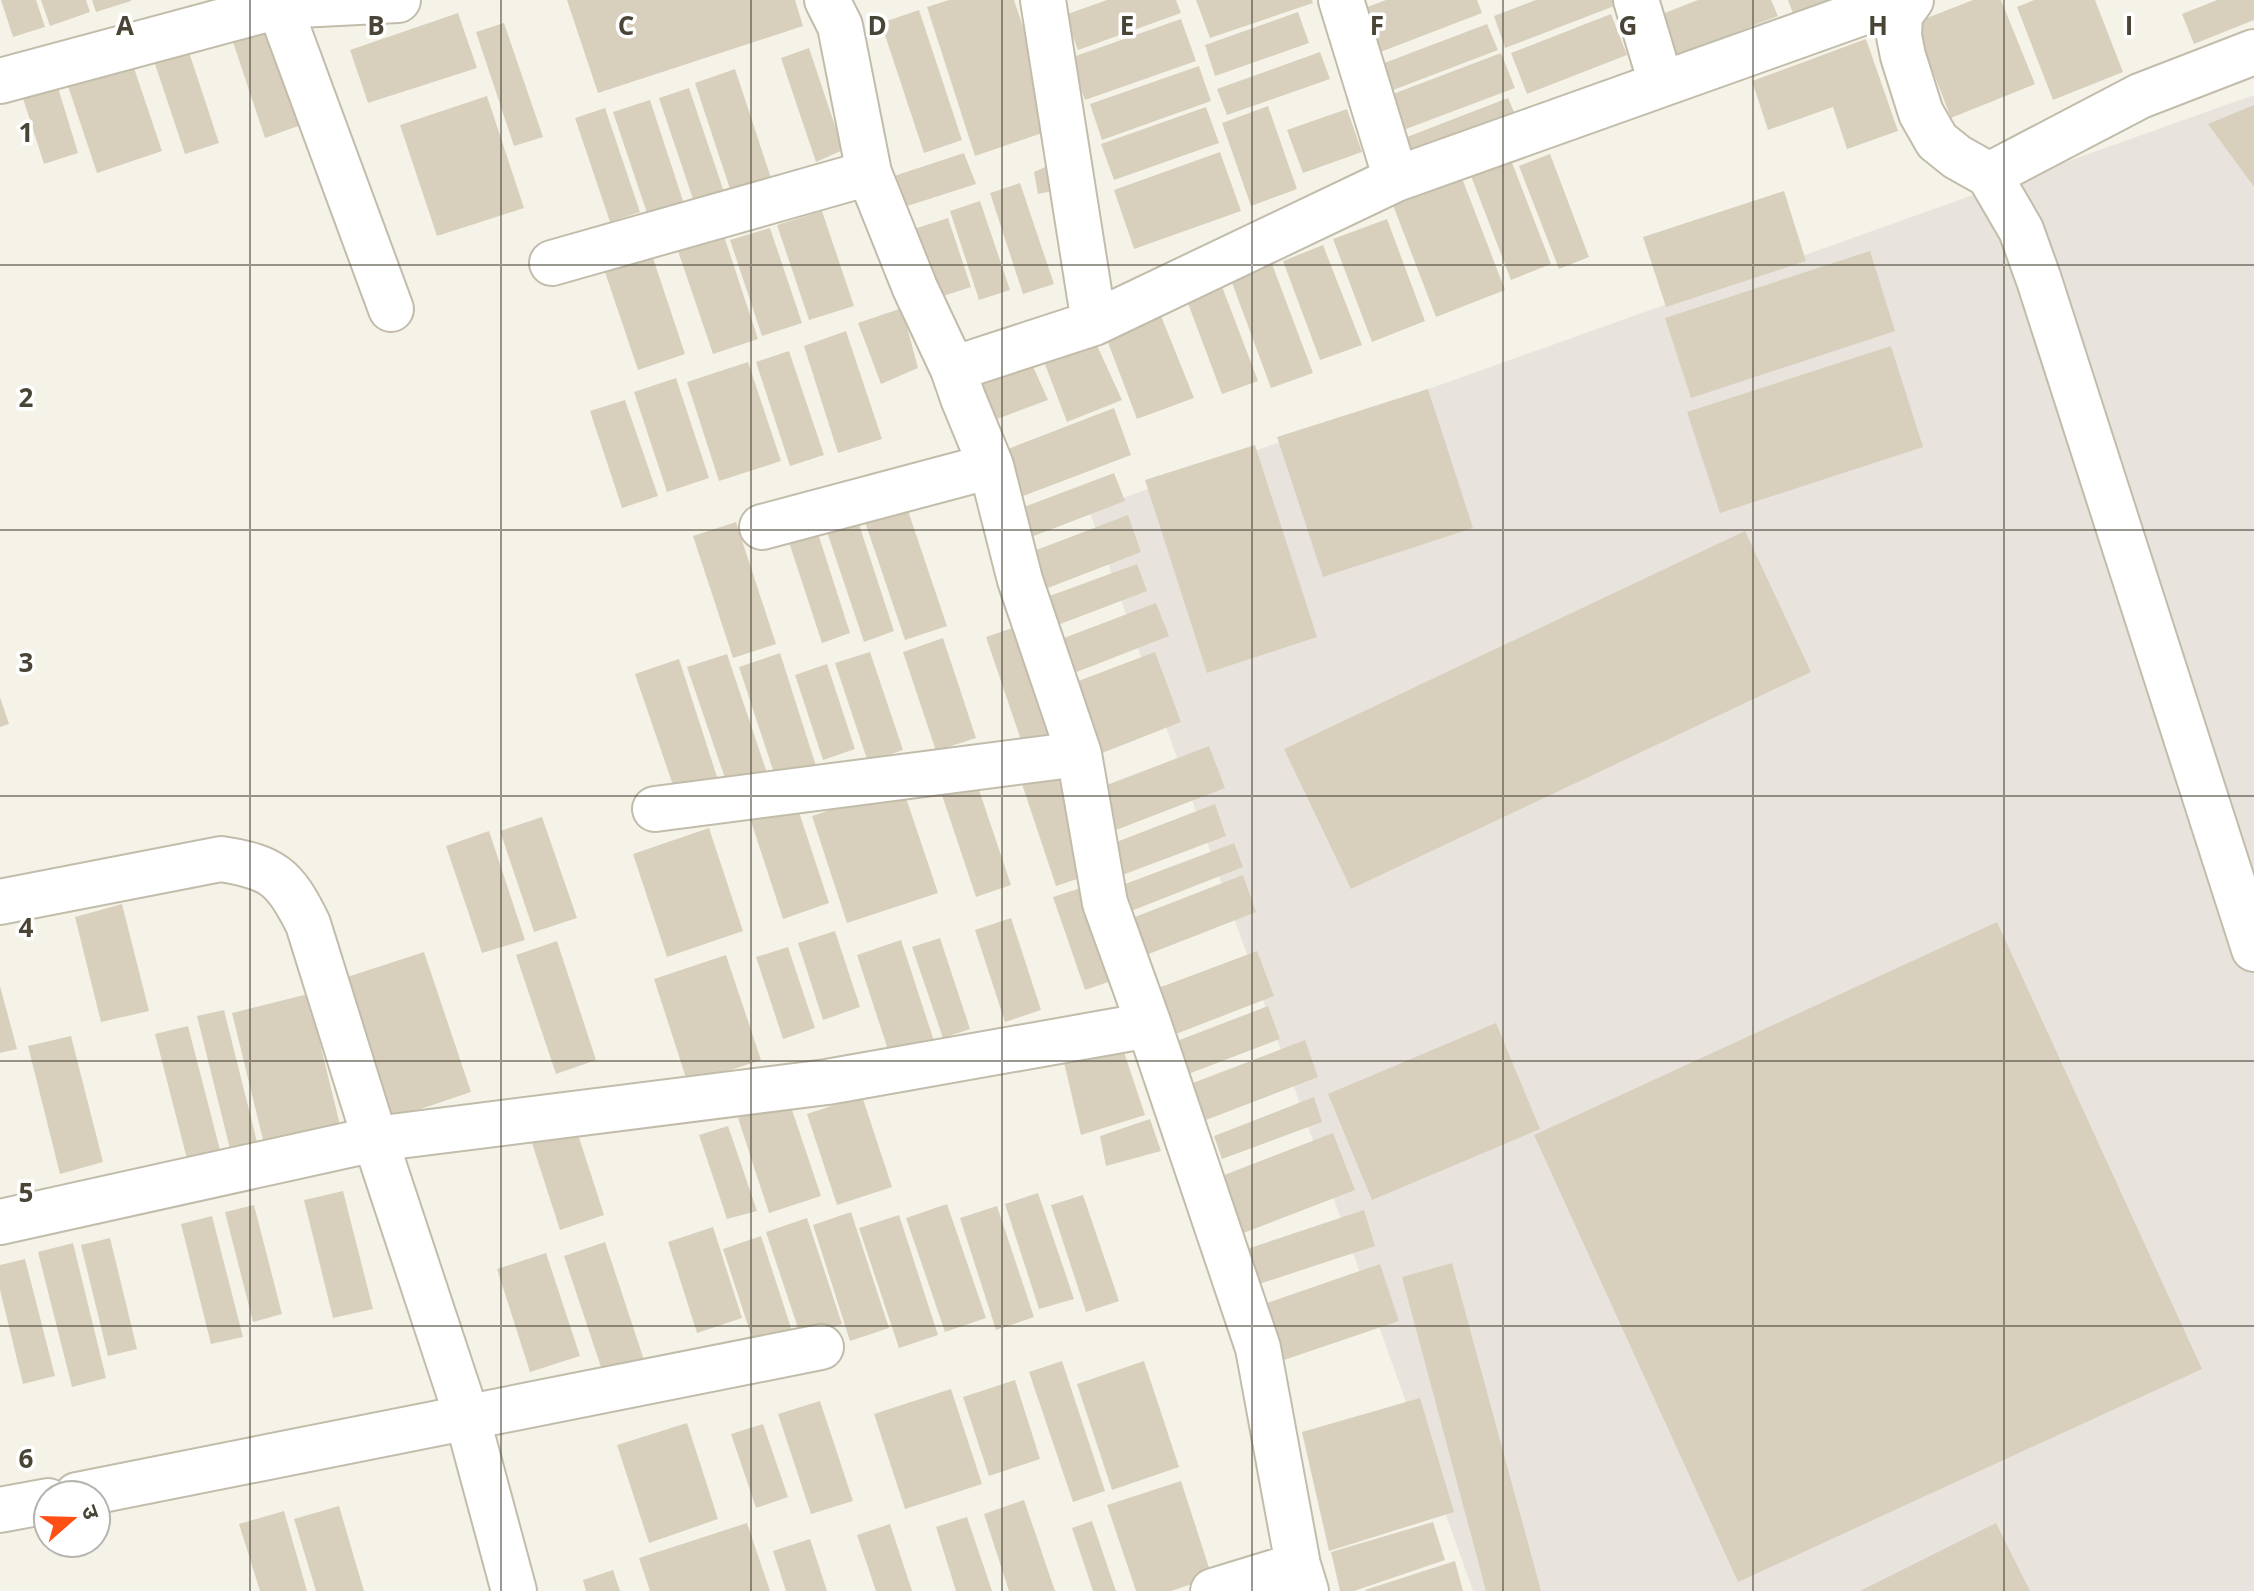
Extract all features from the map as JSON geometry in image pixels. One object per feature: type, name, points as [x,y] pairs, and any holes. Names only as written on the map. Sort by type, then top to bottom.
[{"type":"street","points":[[0,81],[278,3],[398,0]]},
{"type":"street","points":[[827,0],[840,26],[869,173],[991,466],[1020,580],[1079,754],[1105,903],[1258,1348],[1302,1578],[1213,1591]]},
{"type":"street","points":[[1043,0],[1094,323]]},
{"type":"street","points":[[1341,0],[1396,179]]},
{"type":"street","points":[[1636,0],[1661,83]]},
{"type":"street","points":[[953,369],[1094,323],[1396,179],[1898,0]]},
{"type":"street","points":[[1911,0],[1900,15],[1899,36],[1921,113],[1937,141],[1957,157],[1989,175],[2021,230],[2254,949]]},
{"type":"street","points":[[278,3],[391,309]]},
{"type":"street","points":[[1989,175],[2140,96],[2254,52]]},
{"type":"street","points":[[552,263],[869,173]]},
{"type":"street","points":[[762,527],[991,466]]},
{"type":"street","points":[[655,809],[1079,754]]},
{"type":"street","points":[[0,902],[221,859],[268,871],[286,885],[295,897],[308,924],[467,1417],[514,1591]]},
{"type":"street","points":[[0,1222],[375,1139],[827,1082],[1149,1025]]},
{"type":"street","points":[[112,1488],[821,1347]]},
{"type":"street","points":[[0,1510],[32,1504]]},
{"type":"shaded area","points":[[2254,95],[2254,1591],[1473,1591],[1089,510]]},
{"type":"building","points":[[1,0],[36,0],[45,27],[13,37]]},
{"type":"building","points":[[41,0],[86,0],[90,12],[50,26]]},
{"type":"building","points":[[92,0],[131,0],[131,1],[96,12]]},
{"type":"building","points":[[567,0],[795,0],[803,26],[598,93]]},
{"type":"building","points":[[949,0],[1014,0],[1057,128],[975,156],[927,7]]},
{"type":"building","points":[[1107,0],[1176,0],[1181,13],[1078,50],[1065,15]]},
{"type":"building","points":[[1196,0],[1312,0],[1313,3],[1210,38]]},
{"type":"building","points":[[1386,0],[1477,0],[1482,13],[1370,56],[1354,12]]},
{"type":"building","points":[[1536,0],[1615,0],[1617,5],[1505,48],[1494,16]]},
{"type":"building","points":[[1698,0],[1771,0],[1778,16],[1673,57],[1657,16]]},
{"type":"building","points":[[1788,0],[1869,0],[1798,27]]},
{"type":"building","points":[[1973,0],[2001,0],[2035,84],[1951,118],[1914,23]]},
{"type":"building","points":[[2034,0],[2095,0],[2123,72],[2053,100],[2017,7]]},
{"type":"building","points":[[2217,0],[2254,0],[2254,20],[2194,44],[2182,14]]},
{"type":"building","points":[[919,10],[962,140],[924,153],[881,23]]},
{"type":"building","points":[[1298,12],[1309,43],[1215,76],[1205,45]]},
{"type":"building","points":[[458,13],[477,68],[368,103],[350,50]]},
{"type":"building","points":[[1611,14],[1627,55],[1527,94],[1511,53]]},
{"type":"building","points":[[1181,19],[1196,61],[1085,100],[1070,58]]},
{"type":"building","points":[[266,21],[301,125],[265,138],[230,33]]},
{"type":"building","points":[[504,23],[543,137],[514,146],[476,32]]},
{"type":"building","points":[[1487,24],[1498,50],[1380,95],[1371,68]]},
{"type":"building","points":[[1866,39],[1898,131],[1847,149],[1833,107],[1768,130],[1752,81]]},
{"type":"building","points":[[185,40],[219,143],[185,154],[151,52]]},
{"type":"building","points":[[809,48],[843,150],[816,162],[781,58]]},
{"type":"building","points":[[1320,52],[1330,79],[1227,115],[1217,89]]},
{"type":"building","points":[[1501,53],[1515,88],[1390,135],[1377,100]]},
{"type":"building","points":[[132,62],[162,151],[97,173],[67,83]]},
{"type":"building","points":[[1199,66],[1211,101],[1102,140],[1090,104]]},
{"type":"building","points":[[735,69],[773,184],[733,198],[695,83]]},
{"type":"building","points":[[56,81],[78,153],[44,164],[21,92]]},
{"type":"building","points":[[689,88],[729,207],[699,217],[659,98]]},
{"type":"building","points":[[487,96],[524,208],[437,236],[400,125]]},
{"type":"building","points":[[1508,98],[1518,121],[1403,165],[1394,142]]},
{"type":"building","points":[[650,100],[685,207],[649,219],[613,112]]},
{"type":"building","points":[[2254,105],[2254,187],[2208,124]]},
{"type":"building","points":[[1268,106],[1297,189],[1251,206],[1222,123]]},
{"type":"building","points":[[1206,107],[1219,143],[1114,180],[1101,144]]},
{"type":"building","points":[[605,108],[640,212],[610,222],[575,118]]},
{"type":"building","points":[[1347,109],[1362,152],[1303,173],[1287,130]]},
{"type":"building","points":[[1220,152],[1241,211],[1134,249],[1114,190]]},
{"type":"building","points":[[964,153],[976,184],[901,208],[891,177]]},
{"type":"building","points":[[1550,154],[1589,257],[1559,269],[1519,166]]},
{"type":"building","points":[[1511,160],[1551,264],[1511,280],[1471,176]]},
{"type":"building","points":[[1052,164],[1057,190],[1038,194],[1034,172]]},
{"type":"building","points":[[1460,173],[1505,290],[1436,317],[1391,200]]},
{"type":"building","points":[[1020,183],[1054,284],[1023,294],[990,193]]},
{"type":"building","points":[[1784,191],[1806,261],[1666,307],[1643,237]]},
{"type":"building","points":[[980,201],[1010,290],[979,300],[950,211]]},
{"type":"building","points":[[822,211],[854,306],[809,320],[777,225]]},
{"type":"building","points":[[948,218],[971,287],[937,298],[914,229]]},
{"type":"building","points":[[1387,219],[1425,321],[1372,342],[1333,239]]},
{"type":"building","points":[[770,228],[802,323],[762,336],[730,240]]},
{"type":"building","points":[[723,233],[758,339],[713,354],[677,248]]},
{"type":"building","points":[[1323,245],[1362,345],[1320,360],[1283,261]]},
{"type":"building","points":[[1870,251],[1895,331],[1691,398],[1665,318]]},
{"type":"building","points":[[652,255],[685,354],[638,370],[605,272]]},
{"type":"building","points":[[1272,264],[1313,373],[1271,388],[1231,280]]},
{"type":"building","points":[[1218,276],[1258,381],[1222,394],[1183,290]]},
{"type":"building","points":[[902,308],[918,368],[881,384],[858,323]]},
{"type":"building","points":[[1159,311],[1194,398],[1137,419],[1104,332]]},
{"type":"building","points":[[846,331],[882,439],[838,453],[804,346]]},
{"type":"building","points":[[1095,341],[1122,400],[1067,422],[1041,354]]},
{"type":"building","points":[[1891,346],[1923,447],[1720,513],[1687,412]]},
{"type":"building","points":[[789,351],[824,455],[790,466],[756,362]]},
{"type":"building","points":[[748,362],[781,461],[719,481],[687,382]]},
{"type":"building","points":[[1031,362],[1048,400],[986,423],[974,388]]},
{"type":"building","points":[[676,378],[709,478],[667,492],[634,392]]},
{"type":"building","points":[[1428,389],[1473,528],[1323,577],[1277,437]]},
{"type":"building","points":[[625,400],[658,496],[622,508],[590,411]]},
{"type":"building","points":[[1114,408],[1131,455],[1018,498],[1000,452]]},
{"type":"building","points":[[1255,445],[1317,637],[1207,673],[1145,480]]},
{"type":"building","points":[[1114,473],[1125,501],[1018,542],[1008,513]]},
{"type":"building","points":[[903,496],[947,626],[905,640],[861,510]]},
{"type":"building","points":[[853,506],[894,631],[864,642],[822,517]]},
{"type":"building","points":[[1128,515],[1141,552],[1040,591],[1026,554]]},
{"type":"building","points":[[813,518],[850,633],[822,643],[784,527]]},
{"type":"building","points":[[736,522],[776,644],[733,658],[693,536]]},
{"type":"building","points":[[1745,531],[1811,672],[1351,889],[1284,749]]},
{"type":"building","points":[[1137,564],[1147,591],[1055,626],[1044,598]]},
{"type":"building","points":[[1156,603],[1169,636],[1069,675],[1056,641]]},
{"type":"building","points":[[1030,622],[1066,732],[1023,746],[986,637]]},
{"type":"building","points":[[943,638],[976,738],[936,751],[903,652]]},
{"type":"building","points":[[870,652],[903,750],[868,762],[835,663]]},
{"type":"building","points":[[1155,652],[1181,722],[1092,757],[1065,686]]},
{"type":"building","points":[[780,653],[816,766],[776,779],[739,667]]},
{"type":"building","points":[[727,654],[767,773],[728,787],[687,667]]},
{"type":"building","points":[[679,659],[719,783],[677,797],[635,674]]},
{"type":"building","points":[[827,664],[855,749],[823,760],[795,675]]},
{"type":"building","points":[[0,697],[9,724],[0,727]]},
{"type":"building","points":[[1209,746],[1225,788],[1116,830],[1099,788]]},
{"type":"building","points":[[1055,763],[1092,874],[1056,886],[1019,775]]},
{"type":"building","points":[[975,778],[1011,885],[976,897],[940,789]]},
{"type":"building","points":[[902,786],[938,893],[847,923],[812,816]]},
{"type":"building","points":[[794,797],[829,903],[783,919],[748,812]]},
{"type":"building","points":[[1215,804],[1226,836],[1117,877],[1106,846]]},
{"type":"building","points":[[542,817],[577,918],[534,932],[500,831]]},
{"type":"building","points":[[709,828],[743,931],[667,957],[633,854]]},
{"type":"building","points":[[489,831],[525,940],[482,953],[446,846]]},
{"type":"building","points":[[1234,843],[1243,867],[1121,915],[1112,889]]},
{"type":"building","points":[[1243,875],[1256,912],[1136,959],[1122,922]]},
{"type":"building","points":[[1087,886],[1117,979],[1085,990],[1053,897]]},
{"type":"building","points":[[122,904],[149,1011],[101,1022],[75,917]]},
{"type":"building","points":[[1011,918],[1041,1010],[1005,1022],[975,930]]},
{"type":"building","points":[[1997,922],[2202,1369],[1738,1582],[1534,1135]]},
{"type":"building","points":[[835,931],[860,1007],[823,1020],[798,943]]},
{"type":"building","points":[[940,938],[970,1029],[943,1038],[912,947]]},
{"type":"building","points":[[901,940],[935,1044],[891,1059],[857,955]]},
{"type":"building","points":[[557,941],[596,1060],[556,1074],[516,955]]},
{"type":"building","points":[[788,947],[815,1028],[783,1039],[756,957]]},
{"type":"building","points":[[1257,951],[1274,996],[1163,1039],[1145,993]]},
{"type":"building","points":[[424,952],[471,1092],[388,1120],[341,979]]},
{"type":"building","points":[[726,955],[761,1060],[688,1084],[654,979]]},
{"type":"building","points":[[0,986],[17,1049],[0,1053]]},
{"type":"building","points":[[308,994],[340,1125],[264,1144],[232,1013]]},
{"type":"building","points":[[1268,1006],[1280,1039],[1175,1079],[1164,1046]]},
{"type":"building","points":[[224,1010],[257,1142],[230,1149],[197,1016]]},
{"type":"building","points":[[1496,1023],[1540,1129],[1372,1200],[1328,1094]]},
{"type":"building","points":[[188,1026],[221,1154],[188,1163],[155,1034]]},
{"type":"building","points":[[71,1036],[103,1162],[60,1174],[28,1046]]},
{"type":"building","points":[[1119,1037],[1145,1115],[1081,1135],[1063,1058]]},
{"type":"building","points":[[1305,1040],[1318,1077],[1198,1123],[1185,1086]]},
{"type":"building","points":[[862,1096],[892,1187],[837,1205],[807,1114]]},
{"type":"building","points":[[1314,1097],[1322,1122],[1222,1159],[1214,1136]]},
{"type":"building","points":[[789,1101],[821,1196],[769,1213],[738,1118]]},
{"type":"building","points":[[1150,1119],[1161,1151],[1106,1166],[1100,1136]]},
{"type":"building","points":[[728,1126],[757,1211],[727,1219],[699,1135]]},
{"type":"building","points":[[576,1128],[604,1215],[560,1230],[532,1143]]},
{"type":"building","points":[[1333,1133],[1355,1190],[1241,1234],[1219,1177]]},
{"type":"building","points":[[343,1191],[373,1309],[333,1318],[304,1200]]},
{"type":"building","points":[[1038,1193],[1074,1299],[1039,1309],[1005,1204]]},
{"type":"building","points":[[1083,1195],[1119,1301],[1086,1312],[1051,1205]]},
{"type":"building","points":[[947,1204],[986,1318],[945,1332],[906,1218]]},
{"type":"building","points":[[254,1205],[282,1314],[253,1322],[225,1212]]},
{"type":"building","points":[[997,1206],[1034,1317],[996,1330],[960,1218]]},
{"type":"building","points":[[1364,1210],[1375,1246],[1253,1286],[1241,1251]]},
{"type":"building","points":[[851,1212],[889,1328],[850,1341],[813,1225]]},
{"type":"building","points":[[899,1215],[938,1335],[899,1348],[859,1228]]},
{"type":"building","points":[[212,1216],[243,1337],[211,1344],[181,1224]]},
{"type":"building","points":[[807,1218],[842,1324],[801,1337],[766,1232]]},
{"type":"building","points":[[713,1227],[742,1318],[697,1333],[668,1242]]},
{"type":"building","points":[[761,1236],[795,1340],[757,1353],[723,1249]]},
{"type":"building","points":[[110,1238],[137,1349],[108,1356],[81,1245]]},
{"type":"building","points":[[605,1242],[644,1360],[603,1373],[564,1256]]},
{"type":"building","points":[[73,1243],[106,1378],[72,1387],[38,1252]]},
{"type":"building","points":[[546,1253],[580,1356],[530,1372],[497,1269]]},
{"type":"building","points":[[25,1259],[55,1376],[23,1384],[0,1290],[0,1265]]},
{"type":"building","points":[[1452,1263],[1541,1591],[1486,1591],[1402,1277]]},
{"type":"building","points":[[1380,1264],[1399,1321],[1281,1361],[1261,1305]]},
{"type":"building","points":[[1062,1361],[1105,1491],[1073,1502],[1029,1372]]},
{"type":"building","points":[[1144,1361],[1179,1467],[1112,1490],[1077,1384]]},
{"type":"building","points":[[1015,1380],[1040,1459],[989,1476],[963,1397]]},
{"type":"building","points":[[951,1389],[982,1484],[905,1509],[874,1414]]},
{"type":"building","points":[[1420,1398],[1454,1512],[1329,1551],[1302,1432]]},
{"type":"building","points":[[820,1401],[853,1501],[811,1514],[778,1414]]},
{"type":"building","points":[[687,1423],[718,1519],[649,1543],[617,1445]]},
{"type":"building","points":[[763,1424],[788,1497],[756,1508],[731,1434]]},
{"type":"building","points":[[1181,1481],[1212,1577],[1171,1591],[1136,1591],[1107,1505]]},
{"type":"building","points":[[1024,1500],[1055,1591],[1009,1591],[984,1514]]},
{"type":"building","points":[[339,1506],[364,1591],[316,1591],[294,1519]]},
{"type":"building","points":[[284,1511],[307,1591],[260,1591],[239,1524]]},
{"type":"building","points":[[967,1517],[992,1591],[956,1591],[936,1527]]},
{"type":"building","points":[[1092,1521],[1116,1591],[1093,1591],[1072,1528]]},
{"type":"building","points":[[1433,1522],[1445,1560],[1354,1591],[1340,1591],[1331,1552]]},
{"type":"building","points":[[747,1523],[770,1591],[650,1591],[639,1558]]},
{"type":"building","points":[[1996,1523],[2030,1591],[1860,1591]]},
{"type":"building","points":[[890,1524],[912,1591],[876,1591],[857,1535]]},
{"type":"building","points":[[810,1539],[827,1591],[786,1591],[773,1551]]},
{"type":"building","points":[[1455,1561],[1463,1591],[1365,1590]]},
{"type":"building","points":[[613,1570],[620,1591],[586,1591],[583,1580]]}]
